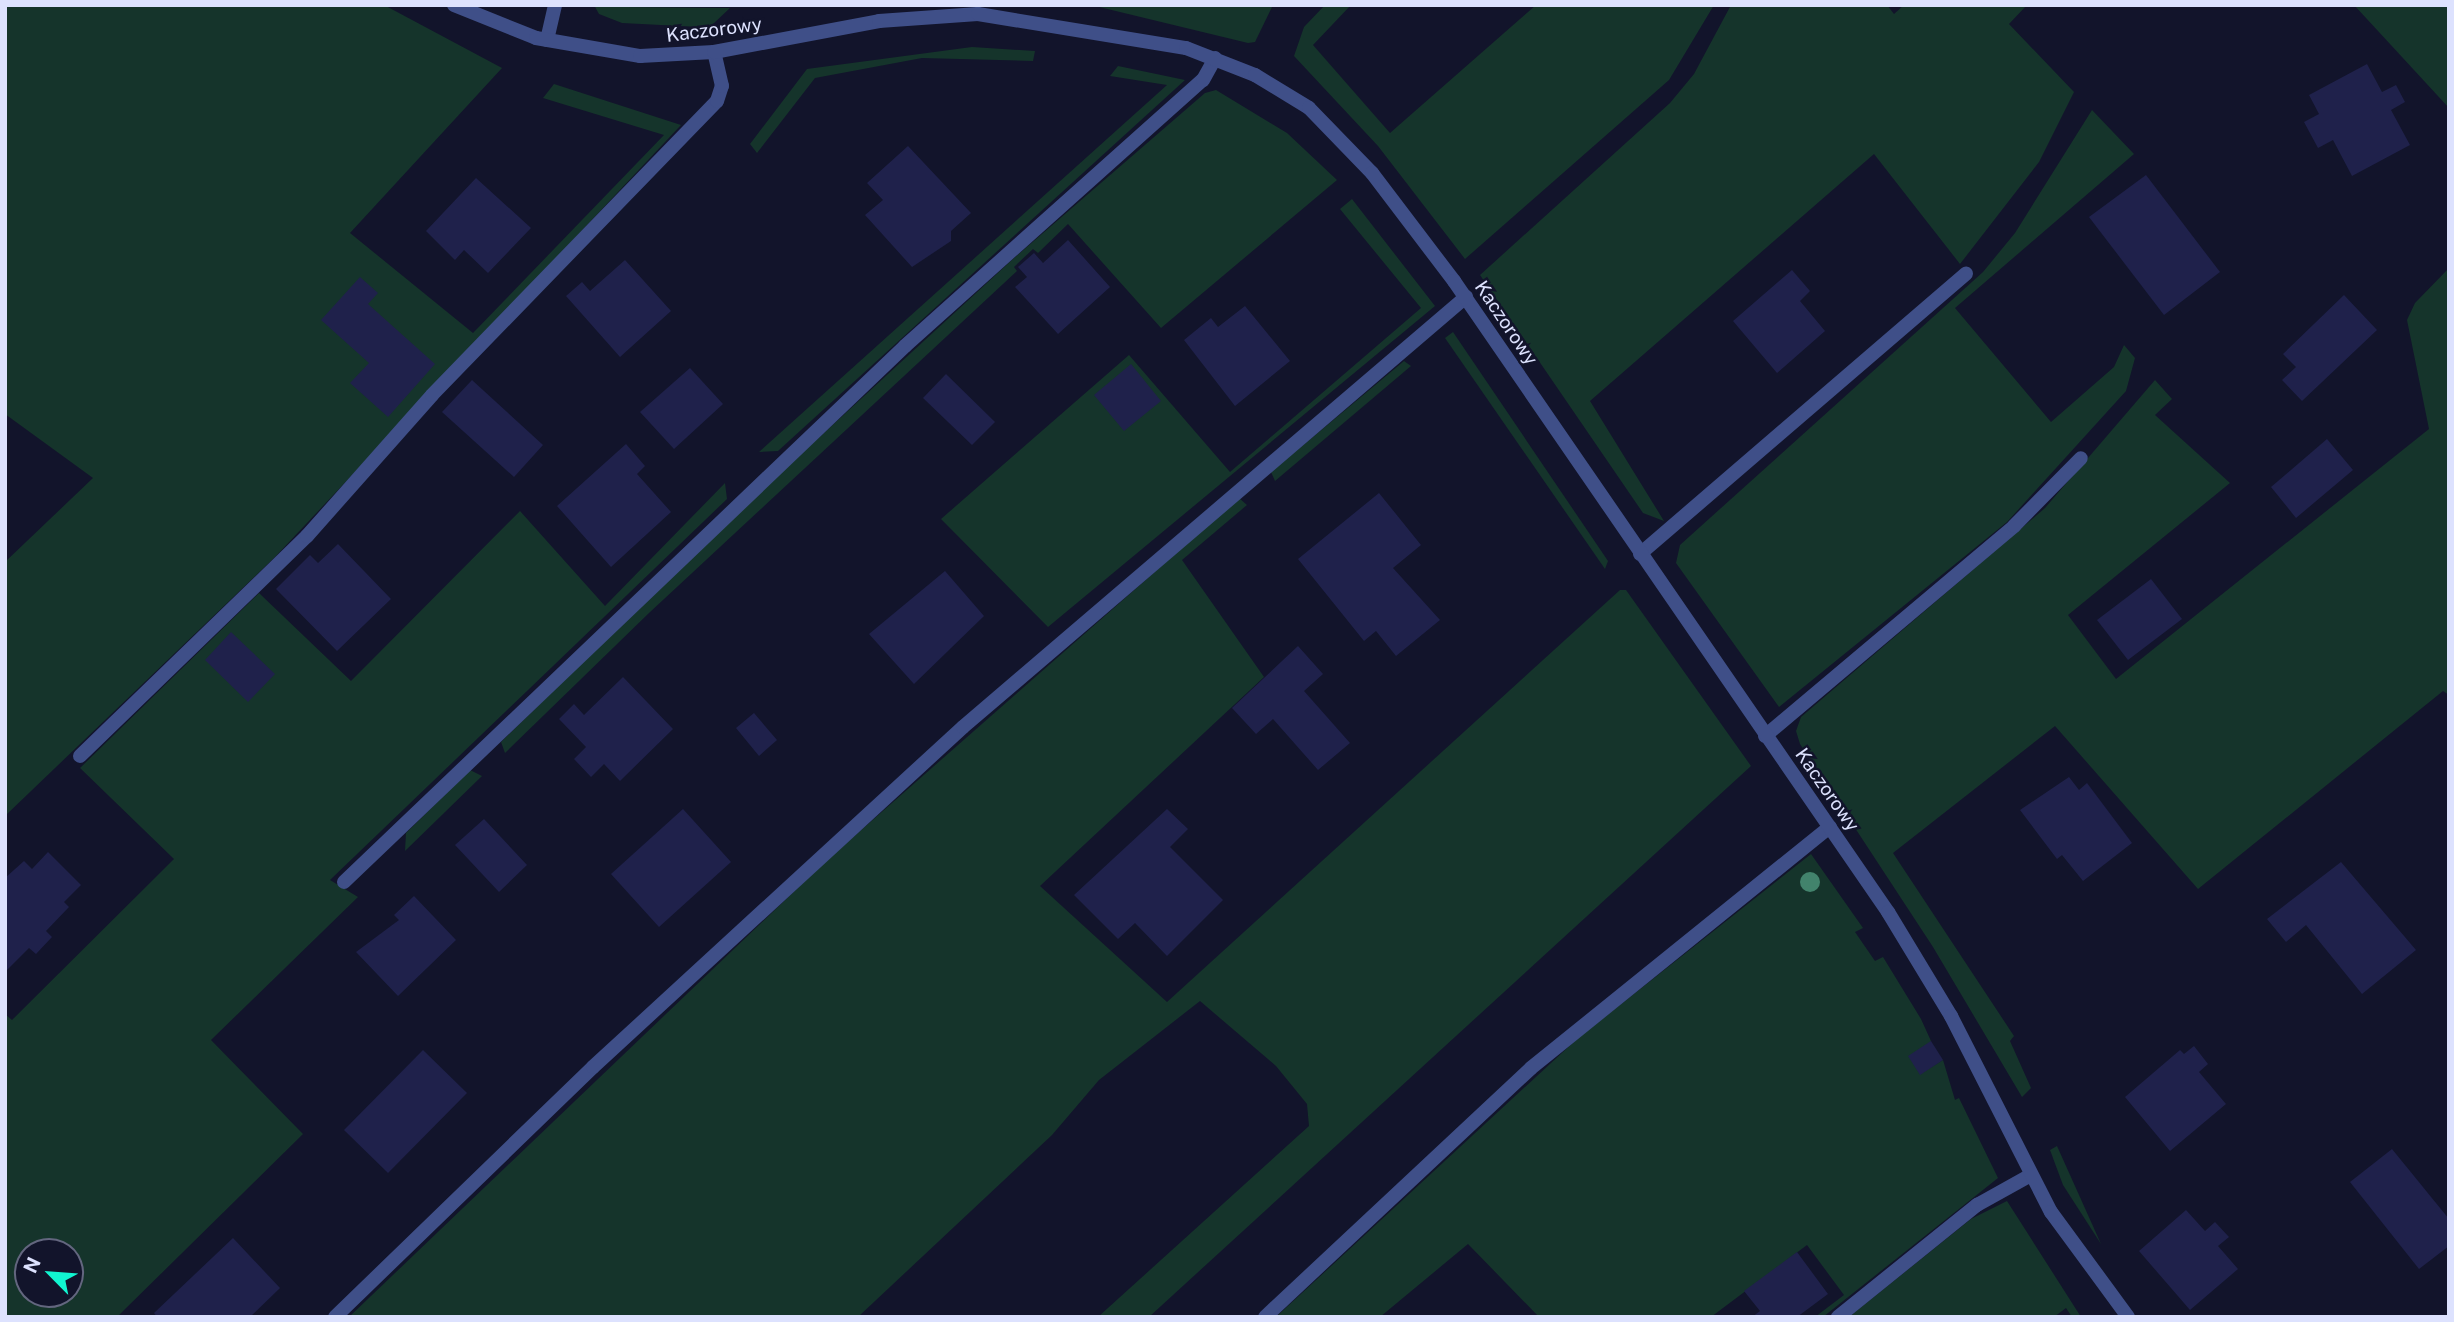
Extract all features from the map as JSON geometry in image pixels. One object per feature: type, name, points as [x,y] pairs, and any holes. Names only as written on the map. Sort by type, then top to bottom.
[{"type":"street","name":"Kaczorowy","points":[[454,5],[547,40],[640,55],[715,52],[880,21],[978,14],[1157,41],[1215,58],[1309,108],[1372,173],[1466,297],[1830,827],[1951,1016],[2031,1175],[2077,1253],[2128,1317]]},
{"type":"street","points":[[547,40],[555,5]]},
{"type":"street","points":[[80,756],[307,536],[432,395],[717,101],[722,86],[715,52]]},
{"type":"street","points":[[344,882],[905,346],[1203,80],[1215,58]]},
{"type":"street","points":[[1640,554],[1966,274]]},
{"type":"street","points":[[335,1317],[593,1068],[962,727],[1466,297]]},
{"type":"street","points":[[1765,736],[2014,526],[2081,458]]},
{"type":"street","points":[[1265,1317],[1531,1068],[1830,827]]},
{"type":"street","points":[[1838,1317],[1978,1205],[2031,1175]]},
{"type":"green space","points":[[5,5],[384,5],[502,68],[350,233],[473,333],[664,135],[543,98],[554,84],[681,125],[275,557],[5,816],[5,562],[93,478],[5,414]]},
{"type":"green space","points":[[594,5],[730,8],[712,25],[700,27],[622,23],[599,14]]},
{"type":"green space","points":[[1091,5],[1273,5],[1255,42],[1248,43]]},
{"type":"green space","points":[[1325,5],[1351,5],[1313,45],[1390,133],[1536,5],[1714,5],[1669,80],[1465,259],[1378,146],[1294,56],[1304,27]]},
{"type":"green space","points":[[1731,5],[1887,5],[1894,14],[1904,5],[2027,5],[2009,24],[2074,92],[2039,162],[1960,264],[1874,154],[1590,401],[1664,521],[1643,513],[1480,275],[1670,103],[1694,74]]},
{"type":"green space","points":[[2354,5],[2449,5],[2449,108],[2390,44]]},
{"type":"green space","points":[[972,47],[1035,51],[1033,61],[922,58],[815,78],[757,153],[750,144],[807,69]]},
{"type":"green space","points":[[1118,66],[1185,80],[778,451],[759,452],[1167,85],[1110,76]]},
{"type":"green space","points":[[1216,90],[1287,133],[1337,180],[1161,328],[1068,224],[1038,253],[1033,249],[1014,267],[1017,271],[649,613],[505,753],[501,742],[723,526],[1013,259],[1205,93]]},
{"type":"green space","points":[[2092,110],[2134,154],[1955,308],[2051,422],[2114,367],[2124,345],[2135,358],[2126,391],[2007,522],[1779,707],[1676,563],[1680,545],[1983,272],[2015,233]]},
{"type":"green space","points":[[1352,199],[1435,306],[1048,627],[941,519],[1129,355],[1230,472],[1421,308],[1340,209]]},
{"type":"green space","points":[[2449,268],[2449,695],[2443,691],[2198,889],[2055,726],[1893,853],[2014,1036],[2010,1041],[2031,1088],[2022,1097],[1933,947],[1800,744],[1796,731],[1801,717],[2045,508],[2155,380],[2172,399],[2155,415],[2230,483],[2068,615],[2116,679],[2429,429],[2407,320],[2415,303]]},
{"type":"green space","points":[[1453,332],[1608,561],[1605,569],[1445,338]]},
{"type":"green space","points":[[1404,361],[1411,366],[1275,481],[1271,472]]},
{"type":"green space","points":[[725,483],[727,499],[330,880],[358,897],[211,1040],[303,1134],[117,1317],[5,1317],[5,1014],[12,1020],[174,859],[80,768],[259,593],[351,681],[520,511],[605,606]]},
{"type":"green space","points":[[1239,498],[1247,505],[1182,560],[1264,677],[1040,886],[1167,1002],[1620,590],[1626,590],[1751,766],[1149,1317],[1098,1317],[1309,1126],[1307,1104],[1276,1066],[1200,1001],[1099,1080],[1052,1135],[858,1317],[349,1317],[826,861]]},
{"type":"green space","points":[[470,770],[482,776],[405,851],[406,833]]},
{"type":"green space","points":[[1811,854],[1863,928],[1855,932],[1875,961],[1883,957],[1921,1019],[1931,1041],[1920,1074],[1943,1060],[1955,1100],[1959,1098],[1998,1178],[1823,1317],[1815,1317],[1844,1295],[1807,1245],[1711,1317],[1539,1317],[1468,1244],[1380,1317],[1276,1317],[1577,1039]]},
{"type":"green space","points":[[2057,1146],[2101,1244],[2063,1185],[2050,1150]]},
{"type":"green space","points":[[2007,1201],[2081,1317],[2072,1317],[2066,1308],[2054,1317],[1849,1317],[1971,1219]]},
{"type":"building","points":[[2367,64],[2382,92],[2396,85],[2405,102],[2391,110],[2410,145],[2352,176],[2333,140],[2318,148],[2304,122],[2319,114],[2309,95]]},
{"type":"building","points":[[908,146],[971,213],[951,231],[951,241],[912,267],[865,215],[883,200],[867,183]]},
{"type":"building","points":[[2146,175],[2220,272],[2164,315],[2089,217]]},
{"type":"building","points":[[476,178],[531,228],[488,273],[464,250],[455,260],[426,231]]},
{"type":"building","points":[[1068,240],[1110,287],[1058,334],[1015,287],[1027,277],[1018,267],[1034,253],[1043,263]]},
{"type":"building","points":[[625,260],[671,311],[620,357],[566,296],[582,282],[590,291]]},
{"type":"building","points":[[1792,270],[1810,291],[1800,301],[1825,331],[1777,373],[1733,321]]},
{"type":"building","points":[[360,277],[378,293],[368,304],[435,364],[388,417],[350,383],[369,363],[321,320]]},
{"type":"building","points":[[2344,295],[2377,330],[2302,401],[2282,380],[2296,367],[2283,354]]},
{"type":"building","points":[[1245,306],[1290,361],[1235,406],[1184,340],[1211,318],[1218,327]]},
{"type":"building","points":[[1131,364],[1161,401],[1124,431],[1094,395]]},
{"type":"building","points":[[690,368],[723,404],[674,449],[640,412]]},
{"type":"building","points":[[946,374],[995,422],[972,445],[923,398]]},
{"type":"building","points":[[472,380],[543,445],[514,477],[442,412]]},
{"type":"building","points":[[2327,439],[2353,470],[2296,518],[2271,487]]},
{"type":"building","points":[[626,444],[645,466],[637,474],[671,512],[611,567],[557,506]]},
{"type":"building","points":[[1379,493],[1421,545],[1393,568],[1440,620],[1396,656],[1376,631],[1364,641],[1298,559]]},
{"type":"building","points":[[338,544],[391,599],[337,651],[276,589],[310,555],[318,563]]},
{"type":"building","points":[[945,571],[984,616],[914,684],[869,634]]},
{"type":"building","points":[[2151,579],[2182,619],[2128,660],[2097,620]]},
{"type":"building","points":[[231,632],[275,674],[248,702],[205,660]]},
{"type":"building","points":[[1298,646],[1323,674],[1304,691],[1350,743],[1318,770],[1273,719],[1256,734],[1232,708]]},
{"type":"building","points":[[623,677],[673,729],[620,781],[604,764],[591,777],[574,759],[586,747],[559,719],[574,704],[584,715]]},
{"type":"building","points":[[754,713],[777,740],[759,756],[736,728]]},
{"type":"building","points":[[2069,777],[2079,790],[2087,783],[2132,843],[2083,881],[2062,855],[2057,859],[2020,810]]},
{"type":"building","points":[[683,809],[731,862],[659,927],[611,874]]},
{"type":"building","points":[[1167,809],[1188,829],[1170,847],[1223,900],[1167,956],[1135,923],[1118,939],[1074,895]]},
{"type":"building","points":[[484,819],[527,865],[499,892],[455,845]]},
{"type":"building","points":[[48,852],[81,885],[64,902],[69,907],[46,931],[52,937],[36,954],[29,948],[5,972],[5,878],[24,861],[32,869]]},
{"type":"building","points":[[2341,862],[2416,950],[2362,994],[2306,925],[2286,942],[2267,919]]},
{"type":"building","points":[[414,896],[456,940],[398,996],[356,952],[399,920],[394,915]]},
{"type":"building","points":[[1931,1041],[1943,1060],[1920,1075],[1908,1056]]},
{"type":"building","points":[[2194,1046],[2208,1064],[2199,1072],[2226,1104],[2170,1151],[2125,1097],[2180,1050],[2184,1054]]},
{"type":"building","points":[[423,1050],[467,1093],[388,1173],[344,1130]]},
{"type":"building","points":[[2392,1149],[2449,1219],[2449,1246],[2419,1269],[2350,1182]]},
{"type":"building","points":[[2186,1210],[2205,1231],[2215,1222],[2229,1237],[2218,1246],[2238,1269],[2190,1310],[2139,1251]]},
{"type":"building","points":[[233,1238],[280,1288],[250,1317],[157,1317],[154,1313]]},
{"type":"building","points":[[1797,1252],[1828,1294],[1797,1317],[1752,1317],[1760,1311],[1744,1291]]}]
